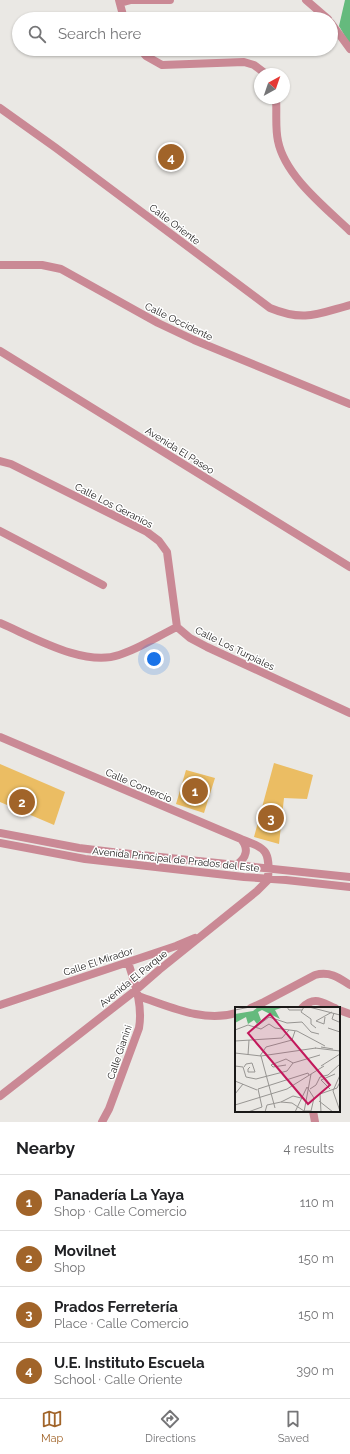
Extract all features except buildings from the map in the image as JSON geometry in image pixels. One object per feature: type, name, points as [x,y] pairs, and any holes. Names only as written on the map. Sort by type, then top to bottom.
[{"type":"street","points":[[122,12],[119,2],[131,0],[170,0]]},
{"type":"street","points":[[306,0],[320,12]]},
{"type":"street","points":[[338,32],[350,49]]},
{"type":"street","points":[[146,56],[162,65],[244,62],[258,68]]},
{"type":"street","points":[[276,104],[278,140],[282,156],[286,163],[300,182],[350,231]]},
{"type":"street","name":"Calle Oriente","points":[[0,108],[270,308],[282,313],[306,316],[350,305]]},
{"type":"street","name":"Calle Occidente","points":[[0,265],[42,265],[61,269],[158,323],[194,340],[350,404]]},
{"type":"street","name":"Avenida El Paseo","points":[[0,351],[350,567]]},
{"type":"street","name":"Calle Los Geranios","points":[[0,461],[10,464],[148,532],[159,541],[167,552],[177,627]]},
{"type":"street","points":[[0,531],[103,585]]},
{"type":"street","points":[[0,624],[70,654],[97,658],[107,658],[119,655],[177,627]]},
{"type":"street","name":"Calle Los Turpiales","points":[[177,627],[190,638],[207,647],[350,713]]},
{"type":"street","name":"Calle Comercio","points":[[0,737],[258,846],[264,850],[268,857],[269,869]]},
{"type":"street","name":"Avenida Principal de Prados del Este","points":[[0,834],[80,848],[350,877]]},
{"type":"street","points":[[236,865],[244,858],[246,853],[246,848],[241,839]]},
{"type":"street","name":"Avenida Principal de Prados del Este","points":[[0,843],[85,859],[268,880],[286,880],[350,887]]},
{"type":"street","points":[[268,880],[269,869]]},
{"type":"street","name":"Avenida El Parque","points":[[0,1096],[138,993],[159,970],[248,899],[268,880]]},
{"type":"street","name":"Calle El Mirador","points":[[0,1005],[128,962],[201,935]]},
{"type":"street","name":"Calle Gianini","points":[[102,1122],[109,1109],[139,1028],[141,1018],[138,993],[128,962]]},
{"type":"street","points":[[252,1007],[315,975],[322,973],[329,973],[350,985]]},
{"type":"street","points":[[138,993],[198,1015],[221,1016],[235,1013]]},
{"type":"street","points":[[303,1007],[308,1002],[315,1000],[332,1007]]},
{"type":"street","points":[[340,1010],[350,1014]]},
{"type":"street","points":[[313,1112],[315,1122]]},
{"type":"green space","points":[[345,0],[350,0],[350,45],[339,26]]},
{"type":"place","name":"U.E. Instituto Escuela","points":[[171,157]]},
{"type":"place","name":"Panadería La Yaya","points":[[195,791]]},
{"type":"place","name":"Movilnet","points":[[22,802]]},
{"type":"place","name":"Prados Ferretería","points":[[271,818]]}]
